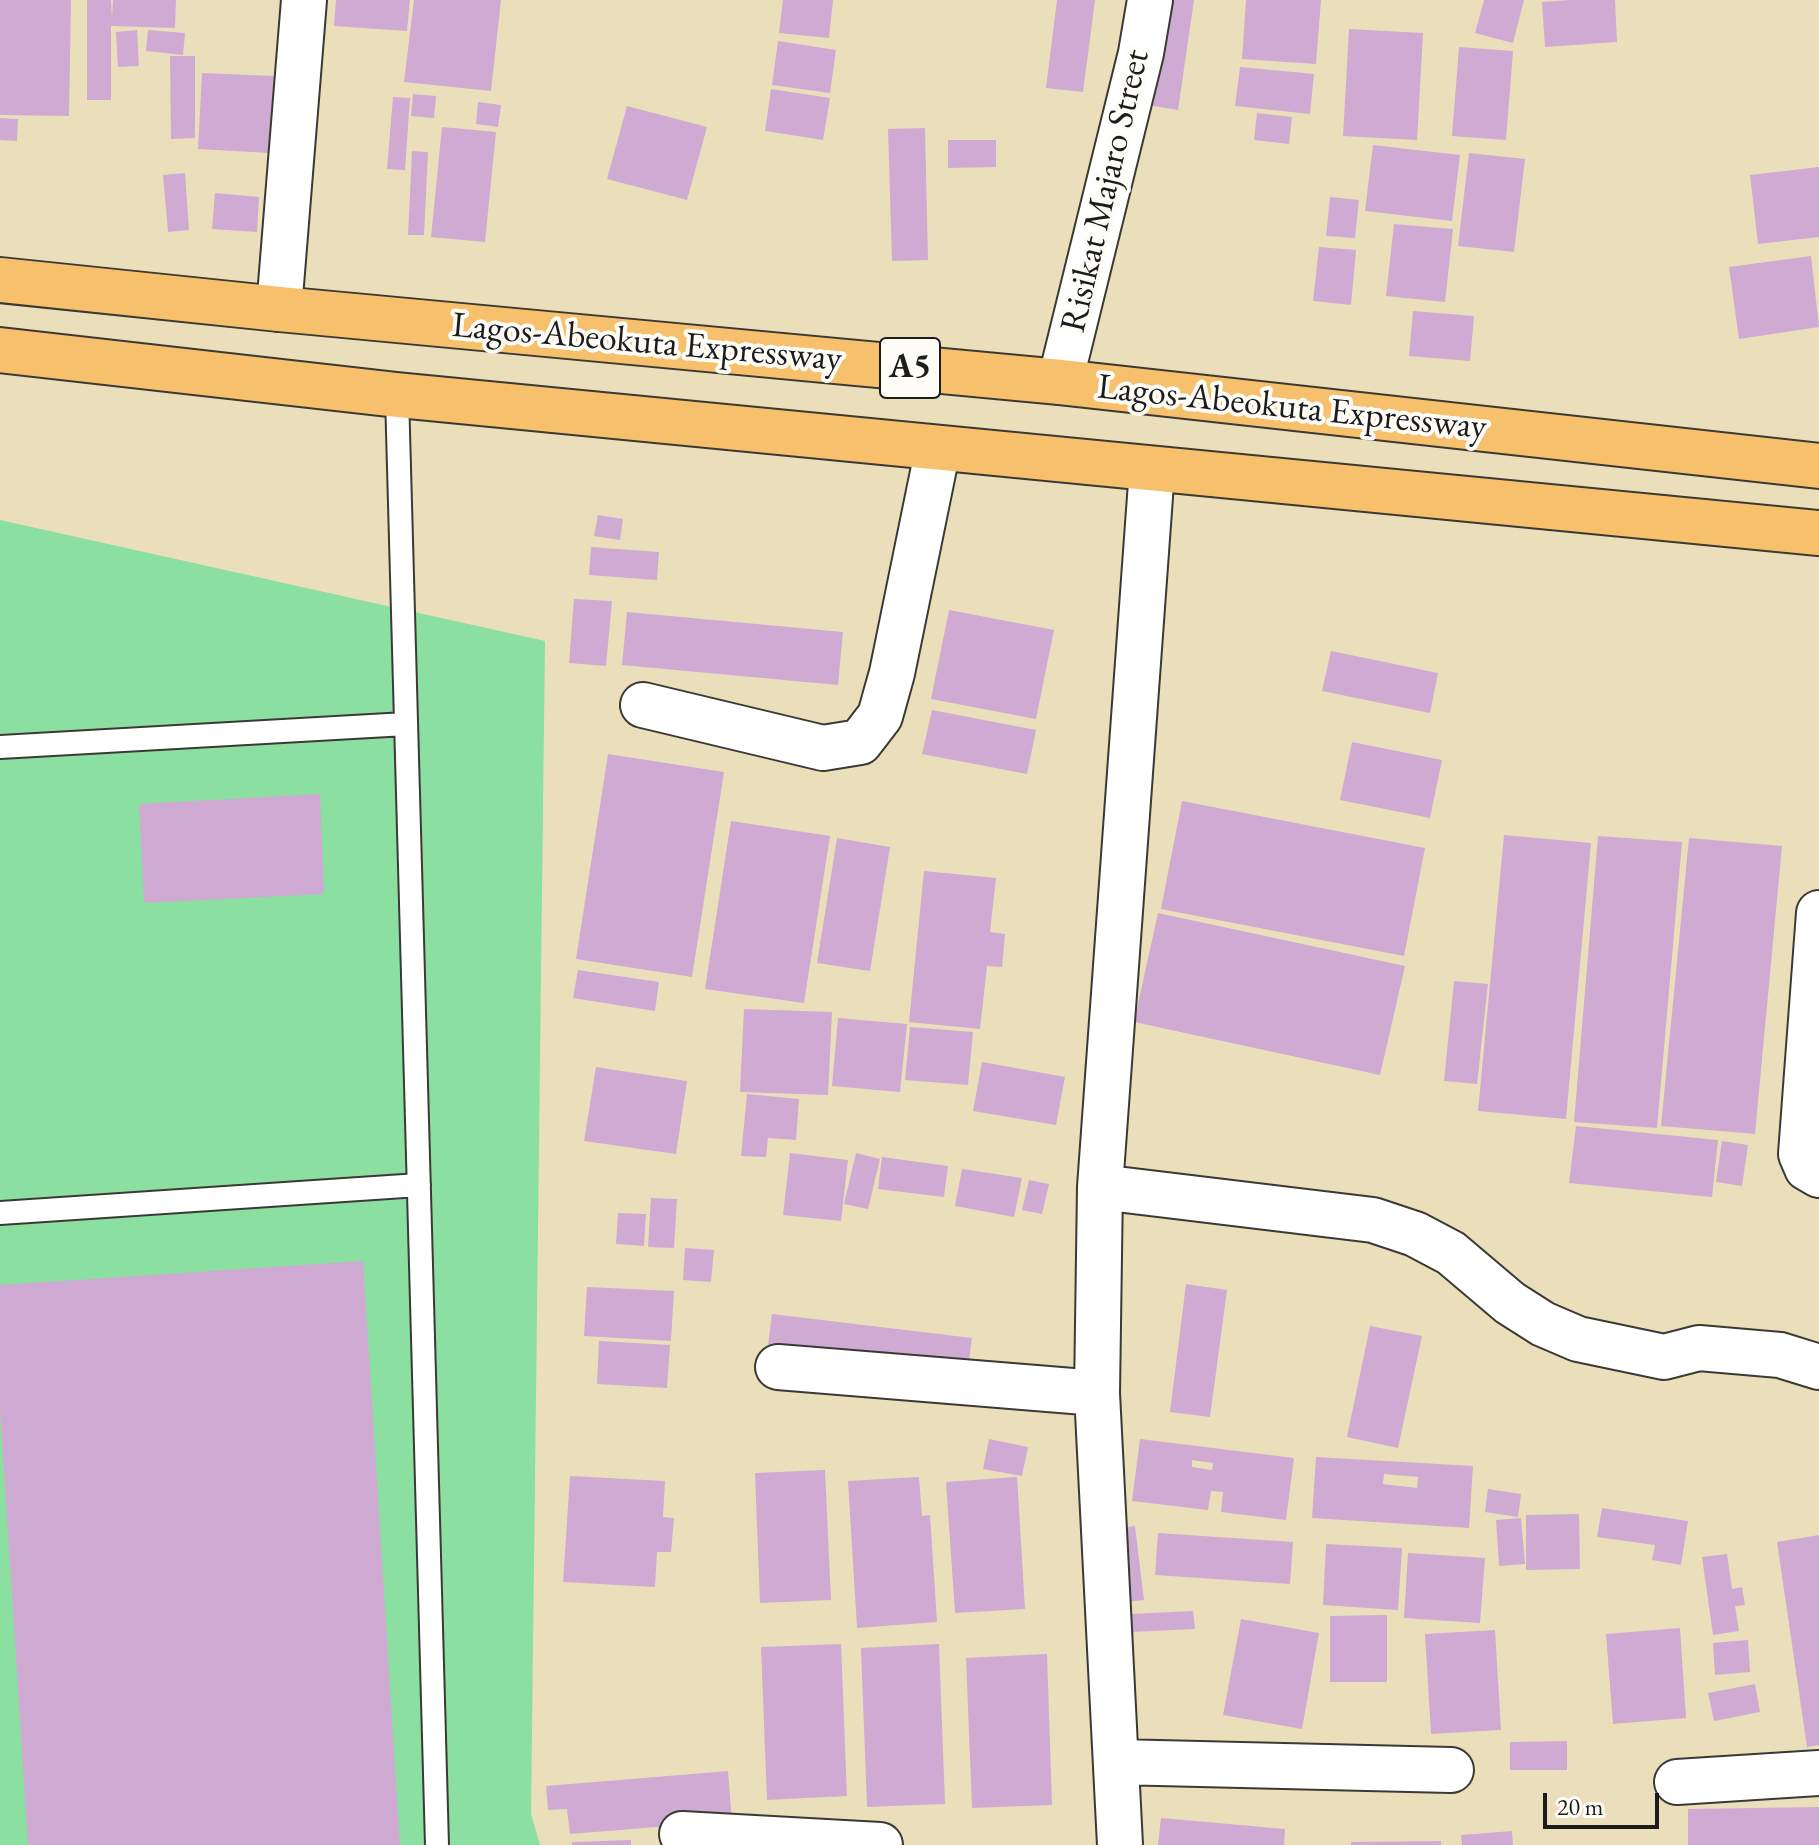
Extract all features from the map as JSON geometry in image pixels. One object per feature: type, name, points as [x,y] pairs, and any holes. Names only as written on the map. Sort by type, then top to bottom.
[{"type":"highway","name":"Lagos-Abeokuta Expressway","points":[[0,280],[1060,382],[1819,466]]},
{"type":"highway","name":"Lagos-Abeokuta Expressway","points":[[0,350],[397,395],[1819,533]]},
{"type":"street","points":[[279,309],[304,0]]},
{"type":"street","name":"Risikat Majaro Street","points":[[1060,382],[1141,53],[1150,0]]},
{"type":"street","points":[[643,705],[823,748],[860,742],[880,716],[888,687],[938,448]]},
{"type":"street","points":[[1120,1845],[1097,1393],[1100,1187],[1152,469]]},
{"type":"street","points":[[1819,913],[1801,1154],[1807,1168],[1819,1175]]},
{"type":"street","points":[[1100,1187],[1373,1220],[1415,1234],[1451,1253],[1510,1303],[1543,1324],[1578,1339],[1664,1357],[1699,1348],[1780,1355],[1819,1367]]},
{"type":"street","points":[[778,1367],[1097,1393]]},
{"type":"street","points":[[1116,1762],[1451,1770]]},
{"type":"street","points":[[1677,1782],[1819,1773]]},
{"type":"street","points":[[682,1834],[880,1845]]},
{"type":"lane","points":[[397,395],[437,1845]]},
{"type":"lane","points":[[0,747],[406,724]]},
{"type":"lane","points":[[0,1213],[419,1185]]},
{"type":"green space","points":[[0,520],[545,641],[531,1814],[540,1845],[0,1845]]},
{"type":"building","points":[[0,0],[71,0],[69,116],[0,115]]},
{"type":"building","points":[[87,0],[111,0],[112,19],[113,0],[176,0],[175,28],[111,26],[111,100],[87,100]]},
{"type":"building","points":[[336,0],[410,0],[407,31],[334,26]]},
{"type":"building","points":[[414,0],[501,0],[491,91],[404,82]]},
{"type":"building","points":[[783,0],[833,0],[829,38],[779,33]]},
{"type":"building","points":[[1057,0],[1095,0],[1083,92],[1046,88]]},
{"type":"building","points":[[1162,0],[1194,0],[1178,110],[1147,105]]},
{"type":"building","points":[[1246,0],[1321,0],[1316,64],[1242,59]]},
{"type":"building","points":[[1484,0],[1524,0],[1513,43],[1475,33]]},
{"type":"building","points":[[1615,0],[1617,42],[1545,47],[1542,2]]},
{"type":"building","points":[[1349,29],[1423,33],[1417,140],[1343,136]]},
{"type":"building","points":[[137,30],[139,66],[118,67],[116,32]]},
{"type":"building","points":[[148,30],[185,33],[183,55],[146,51]]},
{"type":"building","points":[[778,41],[836,50],[830,93],[772,85]]},
{"type":"building","points":[[1459,47],[1513,51],[1506,140],[1452,136]]},
{"type":"building","points":[[170,56],[195,56],[195,138],[171,139]]},
{"type":"building","points":[[1240,67],[1314,74],[1310,114],[1235,106]]},
{"type":"building","points":[[202,73],[274,76],[270,153],[198,149]]},
{"type":"building","points":[[771,89],[830,98],[823,140],[765,131]]},
{"type":"building","points":[[413,94],[436,96],[434,118],[411,116]]},
{"type":"building","points":[[393,97],[410,98],[405,170],[387,169]]},
{"type":"building","points":[[478,102],[501,105],[498,127],[476,124]]},
{"type":"building","points":[[627,106],[707,127],[687,200],[607,179]]},
{"type":"building","points":[[1257,113],[1292,117],[1289,144],[1254,140]]},
{"type":"building","points":[[0,118],[18,119],[17,141],[0,140]]},
{"type":"building","points":[[442,127],[496,132],[485,242],[431,237]]},
{"type":"building","points":[[925,128],[928,260],[892,261],[888,129]]},
{"type":"building","points":[[948,140],[996,140],[996,167],[948,168]]},
{"type":"building","points":[[1373,145],[1460,155],[1452,221],[1365,211]]},
{"type":"building","points":[[412,151],[428,152],[424,235],[408,235]]},
{"type":"building","points":[[1469,153],[1525,159],[1514,252],[1458,246]]},
{"type":"building","points":[[1819,167],[1819,237],[1758,244],[1750,175]]},
{"type":"building","points":[[185,173],[189,230],[168,232],[163,175]]},
{"type":"building","points":[[215,193],[259,197],[257,232],[212,229]]},
{"type":"building","points":[[1330,197],[1359,200],[1355,238],[1326,236]]},
{"type":"building","points":[[1394,224],[1453,229],[1445,302],[1386,296]]},
{"type":"building","points":[[1319,247],[1356,250],[1351,305],[1313,301]]},
{"type":"building","points":[[1811,256],[1819,327],[1739,339],[1729,267]]},
{"type":"building","points":[[1413,311],[1474,316],[1470,361],[1409,356]]},
{"type":"building","points":[[598,515],[623,519],[620,540],[594,536]]},
{"type":"building","points":[[591,547],[659,552],[657,580],[589,575]]},
{"type":"building","points":[[574,599],[612,601],[606,666],[569,663]]},
{"type":"building","points":[[949,610],[1054,630],[1036,719],[931,699]]},
{"type":"building","points":[[627,612],[843,632],[838,685],[622,665]]},
{"type":"building","points":[[1331,651],[1438,673],[1430,713],[1322,691]]},
{"type":"building","points":[[932,710],[1036,730],[1027,774],[922,754]]},
{"type":"building","points":[[1352,742],[1442,760],[1430,818],[1340,800]]},
{"type":"building","points":[[608,754],[724,772],[692,977],[576,959]]},
{"type":"building","points":[[320,794],[324,894],[144,903],[139,804]]},
{"type":"building","points":[[1182,801],[1425,848],[1404,956],[1161,909]]},
{"type":"building","points":[[731,821],[830,836],[804,1003],[705,989]]},
{"type":"building","points":[[1504,835],[1591,843],[1566,1119],[1478,1111]]},
{"type":"building","points":[[1598,836],[1682,842],[1657,1128],[1574,1122]]},
{"type":"building","points":[[837,838],[890,847],[870,971],[817,963]]},
{"type":"building","points":[[1689,838],[1782,846],[1755,1134],[1661,1126]]},
{"type":"building","points":[[924,871],[996,878],[990,932],[1005,934],[1002,967],[987,966],[980,1029],[909,1022]]},
{"type":"building","points":[[1158,913],[1405,966],[1380,1075],[1134,1022]]},
{"type":"building","points":[[578,970],[659,982],[655,1011],[573,998]]},
{"type":"building","points":[[1454,981],[1488,984],[1477,1084],[1444,1081]]},
{"type":"building","points":[[744,1009],[832,1012],[828,1095],[740,1092]]},
{"type":"building","points":[[838,1018],[907,1024],[900,1092],[832,1086]]},
{"type":"building","points":[[910,1027],[973,1032],[968,1085],[905,1080]]},
{"type":"building","points":[[982,1062],[1065,1077],[1056,1125],[973,1111]]},
{"type":"building","points":[[596,1067],[687,1081],[676,1154],[584,1141]]},
{"type":"building","points":[[747,1094],[799,1099],[796,1140],[768,1138],[766,1157],[741,1156]]},
{"type":"building","points":[[1576,1126],[1718,1140],[1712,1197],[1569,1183]]},
{"type":"building","points":[[1722,1141],[1748,1145],[1742,1186],[1716,1182]]},
{"type":"building","points":[[790,1153],[848,1160],[841,1221],[783,1215]]},
{"type":"building","points":[[856,1153],[880,1159],[868,1209],[844,1204]]},
{"type":"building","points":[[882,1157],[948,1166],[944,1197],[878,1189]]},
{"type":"building","points":[[962,1169],[1022,1178],[1014,1217],[955,1206]]},
{"type":"building","points":[[1029,1180],[1049,1184],[1042,1214],[1022,1210]]},
{"type":"building","points":[[651,1198],[677,1199],[674,1248],[648,1247]]},
{"type":"building","points":[[618,1213],[646,1214],[644,1246],[616,1244]]},
{"type":"building","points":[[685,1248],[714,1250],[711,1282],[683,1280]]},
{"type":"building","points":[[363,1261],[400,1845],[28,1845],[0,1408],[0,1285]]},
{"type":"building","points":[[1186,1284],[1227,1290],[1210,1417],[1170,1412]]},
{"type":"building","points":[[587,1287],[674,1291],[671,1341],[584,1336]]},
{"type":"building","points":[[772,1314],[972,1338],[967,1376],[767,1353]]},
{"type":"building","points":[[1370,1326],[1422,1336],[1398,1448],[1347,1437]]},
{"type":"building","points":[[599,1341],[670,1345],[667,1388],[597,1384]]},
{"type":"building","points":[[989,1439],[1028,1447],[1022,1476],[983,1469]]},
{"type":"building","points":[[1140,1439],[1294,1458],[1286,1520],[1221,1512],[1223,1492],[1211,1491],[1208,1510],[1132,1501]],"holes":[[[1192,1460],[1213,1463],[1212,1470],[1192,1467]]]},
{"type":"building","points":[[1316,1457],[1473,1466],[1469,1528],[1312,1518]],"holes":[[[1384,1474],[1418,1477],[1417,1488],[1383,1484]]]},
{"type":"building","points":[[825,1470],[831,1600],[760,1603],[755,1473]]},
{"type":"building","points":[[570,1476],[665,1481],[663,1517],[674,1518],[671,1552],[657,1552],[655,1587],[563,1582]]},
{"type":"building","points":[[919,1477],[922,1516],[930,1515],[937,1622],[857,1628],[848,1481]]},
{"type":"building","points":[[1017,1477],[1025,1609],[955,1613],[946,1482]]},
{"type":"building","points":[[1488,1489],[1521,1494],[1518,1517],[1485,1512]]},
{"type":"building","points":[[1602,1508],[1688,1521],[1681,1565],[1652,1560],[1655,1545],[1597,1537]]},
{"type":"building","points":[[1579,1514],[1580,1569],[1526,1570],[1526,1515]]},
{"type":"building","points":[[1521,1518],[1525,1564],[1499,1566],[1496,1520]]},
{"type":"building","points":[[1135,1526],[1144,1600],[1115,1603],[1121,1528]]},
{"type":"building","points":[[1158,1533],[1293,1542],[1290,1584],[1155,1575]]},
{"type":"building","points":[[1819,1535],[1819,1745],[1807,1747],[1777,1542]]},
{"type":"building","points":[[1326,1544],[1402,1548],[1398,1610],[1323,1605]]},
{"type":"building","points":[[1408,1553],[1485,1558],[1480,1623],[1404,1618]]},
{"type":"building","points":[[1727,1554],[1732,1589],[1742,1587],[1745,1605],[1735,1606],[1739,1631],[1713,1635],[1702,1557]]},
{"type":"building","points":[[1193,1611],[1195,1629],[1131,1632],[1130,1614]]},
{"type":"building","points":[[1387,1615],[1387,1682],[1330,1682],[1330,1616]]},
{"type":"building","points":[[1241,1619],[1319,1633],[1302,1729],[1223,1715]]},
{"type":"building","points":[[1680,1628],[1686,1718],[1613,1724],[1606,1634]]},
{"type":"building","points":[[1495,1630],[1501,1730],[1431,1734],[1425,1634]]},
{"type":"building","points":[[1748,1640],[1750,1672],[1715,1675],[1713,1643]]},
{"type":"building","points":[[841,1644],[847,1796],[767,1800],[761,1647]]},
{"type":"building","points":[[939,1644],[945,1804],[867,1807],[861,1648]]},
{"type":"building","points":[[1047,1654],[1052,1805],[972,1808],[966,1658]]},
{"type":"building","points":[[1755,1684],[1760,1712],[1714,1721],[1708,1693]]},
{"type":"building","points":[[1567,1741],[1567,1770],[1510,1770],[1510,1742]]},
{"type":"building","points":[[728,1771],[732,1821],[570,1834],[567,1809],[548,1810],[546,1786]]},
{"type":"building","points":[[1819,1807],[1819,1845],[1688,1845],[1688,1809]]},
{"type":"building","points":[[1161,1818],[1285,1829],[1284,1845],[1158,1845]]},
{"type":"building","points":[[1512,1831],[1513,1845],[1462,1845],[1461,1835]]},
{"type":"building","points":[[631,1840],[631,1845],[572,1845],[572,1842]]},
{"type":"building","points":[[1441,1841],[1441,1845],[1351,1845],[1351,1842]]}]
